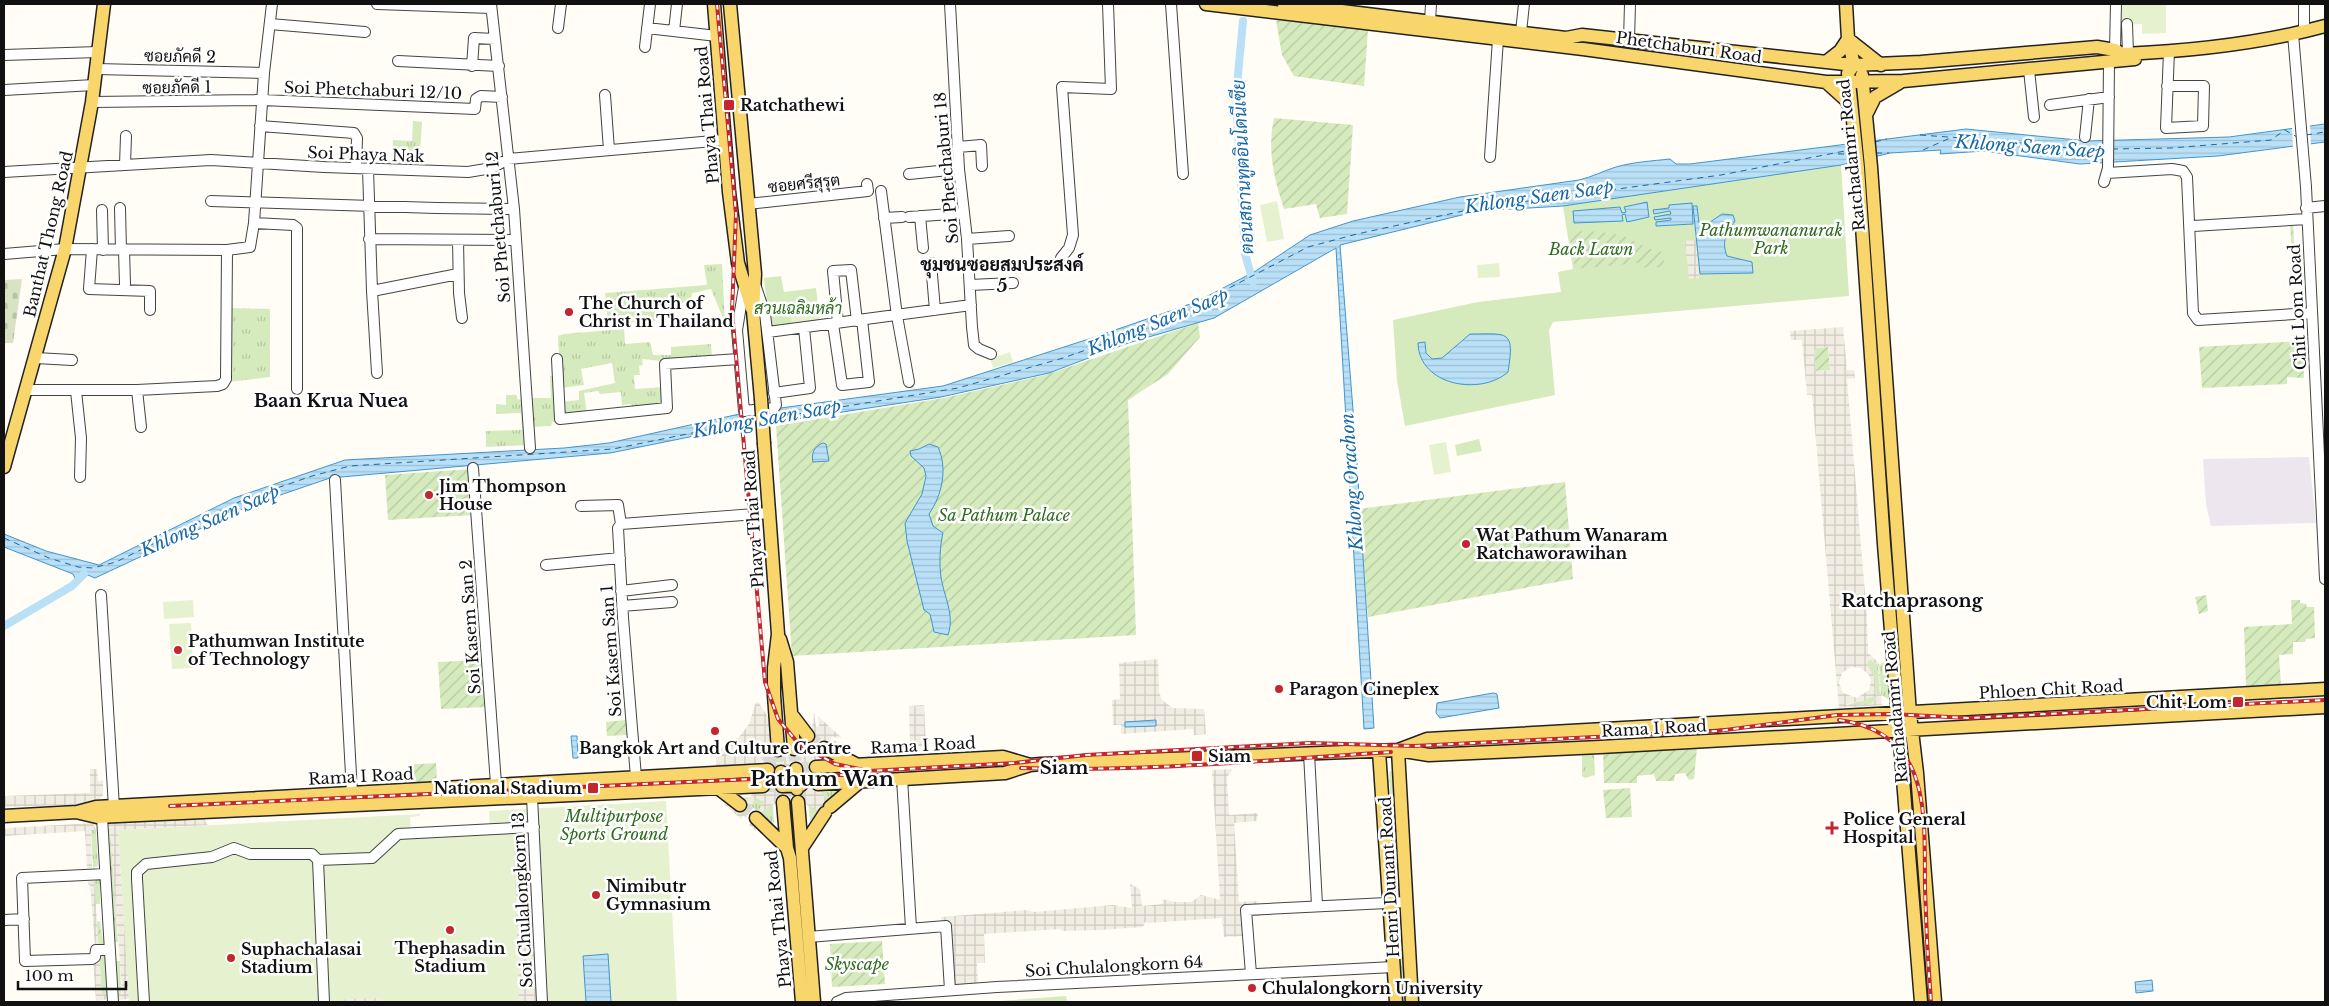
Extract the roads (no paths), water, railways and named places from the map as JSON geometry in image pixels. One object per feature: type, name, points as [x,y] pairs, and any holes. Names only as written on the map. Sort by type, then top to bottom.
[{"type":"main road","name":"Banthat Thong Road","points":[[4,467],[65,249],[92,102],[104,4]]},
{"type":"main road","name":"Phaya Thai Road","points":[[714,4],[738,264],[750,287]]},
{"type":"main road","name":"Phaya Thai Road","points":[[730,4],[748,204],[750,287],[778,634],[774,668],[777,747]]},
{"type":"main road","name":"Phetchaburi Road","points":[[1206,4],[1845,83],[1903,82],[2029,70],[2158,56],[2167,51]]},
{"type":"main road","name":"Phetchaburi Road","points":[[1284,4],[1328,6],[1566,38],[1582,35],[1854,65],[1916,63],[2078,48],[2106,48],[2123,54],[2167,51],[2241,44],[2325,26]]},
{"type":"main road","points":[[1846,4],[1848,39],[1854,65]]},
{"type":"main road","points":[[1826,62],[1840,52],[1848,39]]},
{"type":"main road","points":[[1848,39],[1881,65]]},
{"type":"main road","points":[[1788,58],[1790,60],[1837,66],[1845,83]]},
{"type":"main road","points":[[1916,63],[1918,80]]},
{"type":"main road","name":"Ratchadamri Road","points":[[1904,714],[1895,508],[1885,452],[1853,115],[1845,83],[1848,73],[1854,65],[1862,73],[1871,167],[1885,452],[1882,509],[1904,714],[1906,731],[1917,773],[1935,1002]]},
{"type":"main road","points":[[1826,82],[1846,100],[1853,115]]},
{"type":"main road","points":[[1866,115],[1876,97],[1903,82]]},
{"type":"main road","points":[[1882,509],[1895,508]]},
{"type":"main road","name":"Phaya Thai Road","points":[[778,634],[787,662],[794,749]]},
{"type":"main road","name":"Phloen Chit Road","points":[[1904,714],[2325,689]]},
{"type":"main road","name":"Phloen Chit Road","points":[[1906,731],[2325,707]]},
{"type":"main road","points":[[790,713],[808,736]]},
{"type":"main road","name":"Rama I Road","points":[[1398,750],[1427,739],[1904,714]]},
{"type":"main road","name":"Ratchadamri Road","points":[[1906,731],[1903,756],[1921,1002]]},
{"type":"main road","name":"Rama I Road","points":[[818,784],[1004,773],[1030,765],[1398,750],[1429,755],[1906,731]]},
{"type":"main road","points":[[1882,732],[1896,743],[1903,756]]},
{"type":"main road","points":[[824,748],[856,764]]},
{"type":"main road","name":"Henri Dunant Road","points":[[1398,750],[1412,1002]]},
{"type":"main road","name":"Henri Dunant Road","points":[[1379,751],[1396,1002]]},
{"type":"main road","name":"Rama I Road","points":[[816,767],[1004,757],[1030,765]]},
{"type":"main road","name":"Rama I Road","points":[[77,812],[102,817],[116,810],[496,784],[751,771],[768,766]]},
{"type":"main road","points":[[789,770],[798,786],[782,786],[789,770]]},
{"type":"main road","points":[[802,848],[828,810],[862,780]]},
{"type":"main road","name":"Rama I Road","points":[[5,817],[77,812],[96,807],[116,810],[532,797],[763,786]]},
{"type":"main road","points":[[718,788],[740,805]]},
{"type":"main road","name":"Phaya Thai Road","points":[[783,802],[787,848],[790,858],[802,1002]]},
{"type":"main road","name":"Phaya Thai Road","points":[[798,802],[814,1002]]},
{"type":"main road","points":[[784,821],[791,817],[799,818]]},
{"type":"main road","points":[[756,818],[787,848]]},
{"type":"main road","points":[[1911,872],[1925,878]]},
{"type":"main road","points":[[1914,918],[1928,917]]},
{"type":"street","points":[[4,254],[65,249],[227,250],[250,247],[256,203],[264,73],[272,4]]},
{"type":"street","points":[[376,4],[491,6]]},
{"type":"street","points":[[558,28],[561,4]]},
{"type":"street","points":[[645,47],[650,4]]},
{"type":"street","points":[[674,31],[677,4]]},
{"type":"street","name":"Soi Phetchaburi 18","points":[[950,4],[959,169],[967,240],[974,344],[979,349],[991,354]]},
{"type":"street","points":[[1061,258],[1069,248],[1073,235],[1062,86],[1111,89],[1108,4]]},
{"type":"street","points":[[1171,4],[1182,174]]},
{"type":"street","points":[[1430,21],[1431,4]]},
{"type":"street","points":[[1521,32],[1524,4]]},
{"type":"street","points":[[1629,40],[1630,4]]},
{"type":"street","points":[[2114,50],[2116,4]]},
{"type":"street","name":"Chit Lom Road","points":[[2304,4],[2299,33],[2298,82],[2306,187],[2325,579]]},
{"type":"street","name":"Soi Phetchaburi 12","points":[[491,6],[500,66],[514,209],[530,448]]},
{"type":"street","points":[[270,24],[365,32]]},
{"type":"street","points":[[2127,24],[2128,54]]},
{"type":"street","points":[[647,28],[717,36]]},
{"type":"street","points":[[472,66],[474,38],[495,39]]},
{"type":"street","points":[[1490,158],[1498,41]]},
{"type":"street","points":[[2167,51],[2166,128],[2203,126],[2204,86],[2167,86]]},
{"type":"street","points":[[4,55],[98,52]]},
{"type":"street","points":[[398,61],[500,66]]},
{"type":"street","points":[[2109,62],[2106,174],[2172,169],[2183,171],[2187,177],[2193,313],[2200,321],[2312,313]]},
{"type":"street","name":"ซอยภัคดี 2","points":[[96,69],[264,73]]},
{"type":"street","points":[[2029,70],[2034,117]]},
{"type":"street","points":[[4,90],[94,84]]},
{"type":"street","points":[[605,95],[609,150]]},
{"type":"street","name":"Soi Phetchaburi 12/10","points":[[262,100],[475,109],[476,99],[481,96],[502,97]]},
{"type":"street","points":[[2050,105],[2109,97]]},
{"type":"street","points":[[2085,137],[2089,99]]},
{"type":"street","name":"ซอยภัคดี 1","points":[[92,102],[262,100]]},
{"type":"street","points":[[260,126],[354,132],[357,138],[356,168]]},
{"type":"street","points":[[125,165],[126,136]]},
{"type":"street","name":"Soi Phaya Nak","points":[[4,172],[211,160],[257,164],[468,172],[492,168],[508,159],[726,140]]},
{"type":"street","points":[[958,147],[981,145],[982,166]]},
{"type":"street","points":[[368,169],[377,373]]},
{"type":"street","points":[[909,174],[959,169]]},
{"type":"street","name":"ซอยศรีสุรุต","points":[[748,204],[865,188]]},
{"type":"street","points":[[881,191],[897,316],[910,382]]},
{"type":"street","points":[[211,201],[514,209]]},
{"type":"street","points":[[2306,208],[2325,206]]},
{"type":"street","points":[[120,208],[125,284]]},
{"type":"street","points":[[102,210],[103,250]]},
{"type":"street","points":[[884,218],[964,214]]},
{"type":"street","points":[[920,216],[923,248]]},
{"type":"street","points":[[2193,226],[2307,219]]},
{"type":"street","points":[[254,223],[293,225],[297,228],[297,389]]},
{"type":"street","points":[[967,240],[1009,236]]},
{"type":"street","points":[[370,239],[515,240]]},
{"type":"street","points":[[458,240],[458,274],[462,318]]},
{"type":"street","points":[[92,249],[90,289],[150,292],[150,310]]},
{"type":"street","points":[[27,390],[138,390],[216,386],[225,382],[227,250]]},
{"type":"street","points":[[931,263],[935,310]]},
{"type":"street","points":[[851,270],[869,382],[842,385],[836,323],[833,271],[851,270]]},
{"type":"street","points":[[372,291],[458,274]]},
{"type":"street","points":[[970,285],[1013,283]]},
{"type":"street","points":[[750,287],[765,314],[774,408],[744,411],[737,330],[750,287]]},
{"type":"street","points":[[768,332],[971,305]]},
{"type":"street","points":[[774,393],[810,388],[804,328]]},
{"type":"street","points":[[36,358],[72,360]]},
{"type":"street","points":[[557,358],[560,419],[667,408],[665,364],[739,359]]},
{"type":"street","points":[[76,390],[81,438],[80,477]]},
{"type":"street","points":[[138,390],[141,427]]},
{"type":"street","name":"Soi Kasem San 2","points":[[473,468],[496,784]]},
{"type":"street","points":[[335,480],[352,793]]},
{"type":"street","name":"Soi Kasem San 1","points":[[581,506],[618,505],[621,524],[618,528],[621,591],[636,777]]},
{"type":"street","points":[[621,524],[769,513]]},
{"type":"street","points":[[546,565],[620,558]]},
{"type":"street","points":[[621,591],[672,585]]},
{"type":"street","points":[[101,595],[116,810]]},
{"type":"street","points":[[622,606],[672,602]]},
{"type":"street","points":[[1309,753],[1317,906]]},
{"type":"street","points":[[902,778],[911,928]]},
{"type":"street","name":"Soi Chulalongkorn 13","points":[[532,797],[542,1002]]},
{"type":"street","points":[[102,817],[113,1002]]},
{"type":"street","points":[[318,860],[372,858],[398,834],[534,827]]},
{"type":"street","points":[[144,1002],[137,872],[146,864],[212,857],[234,848],[250,854],[312,854],[318,860],[324,1002]]},
{"type":"street","points":[[106,874],[22,878],[25,961],[92,959],[95,957],[96,950],[110,950]]},
{"type":"street","points":[[1251,974],[1246,910],[1407,902]]},
{"type":"street","points":[[4,920],[24,919]]},
{"type":"street","points":[[808,937],[946,926],[950,990]]},
{"type":"street","name":"Soi Chulalongkorn 64","points":[[837,1002],[846,998],[950,990],[1394,967]]},
{"type":"water","points":[[2325,124],[2325,142],[2218,156],[2080,164],[1984,151],[1940,154],[1941,150],[1890,153],[1841,165],[1563,206],[1478,211],[1340,245],[1356,448],[1374,728],[1364,729],[1336,248],[1214,318],[1128,343],[1049,373],[941,397],[724,430],[610,453],[330,478],[251,505],[95,578],[88,575],[78,584],[73,574],[4,547],[4,534],[46,551],[99,565],[234,498],[345,460],[564,448],[609,443],[744,413],[943,386],[1196,302],[1254,272],[1310,235],[1353,221],[1460,197],[1579,180],[1629,164],[1670,159],[1676,164],[1690,164],[1966,129],[2087,141],[2229,137]]},
{"type":"water","points":[[1647,202],[1649,217],[1627,222],[1625,214],[1622,215],[1623,221],[1574,223],[1573,211],[1620,207],[1622,213],[1626,212],[1624,207]]},
{"type":"water","points":[[1692,203],[1693,224],[1656,226],[1656,222],[1671,220],[1671,218],[1655,220],[1654,217],[1671,214],[1670,211],[1654,214],[1653,210],[1669,208],[1669,205]]},
{"type":"water","points":[[1693,206],[1697,206],[1699,223],[1703,227],[1722,214],[1733,215],[1735,221],[1725,241],[1727,256],[1752,262],[1753,273],[1700,274]]},
{"type":"water","points":[[1470,334],[1493,334],[1506,337],[1510,348],[1508,372],[1483,384],[1453,383],[1429,369],[1421,358],[1418,343],[1425,342],[1426,353],[1432,359],[1442,358]]},
{"type":"water","points":[[823,443],[826,444],[829,461],[813,462],[812,456],[814,451],[817,446]]},
{"type":"water","points":[[929,444],[938,447],[943,464],[940,490],[934,507],[929,514],[933,526],[943,533],[940,566],[942,584],[950,613],[948,635],[934,632],[930,614],[924,610],[907,541],[905,523],[922,494],[926,476],[924,468],[911,456],[910,451]]},
{"type":"water","points":[[1493,693],[1497,694],[1499,708],[1440,718],[1436,713],[1437,703]]},
{"type":"water","points":[[1156,720],[1156,726],[1125,727],[1125,722]]},
{"type":"water","points":[[571,736],[577,736],[578,758],[573,758]]},
{"type":"water","points":[[608,954],[611,1002],[586,1002],[583,956]]},
{"type":"water","points":[[2152,980],[2153,991],[2136,993],[2135,982]]},
{"type":"waterway","name":"ตอนสถานทูตอินโดนีเซีย","points":[[1243,21],[1236,96],[1245,254],[1253,282]]},
{"type":"waterway","points":[[4,626],[72,586],[84,574]]},
{"type":"tunnel","points":[[808,736],[824,748]]},
{"type":"tunnel","points":[[767,763],[775,749]]},
{"type":"tunnel","points":[[794,749],[796,769]]},
{"type":"tunnel","points":[[778,750],[781,772]]},
{"type":"tunnel","points":[[797,769],[816,767]]},
{"type":"tunnel","points":[[763,786],[782,786],[783,802]]},
{"type":"tunnel","points":[[740,805],[756,818]]},
{"type":"railway","points":[[717,4],[736,214],[732,311],[765,682],[778,719],[798,743],[835,764],[869,771],[1015,763],[1086,755],[1310,743],[1414,746],[1718,731],[1837,715],[1891,714],[1968,718],[2325,700]]},
{"type":"railway","points":[[1839,720],[1870,728],[1892,741],[1907,760],[1917,781],[1922,806],[1924,833],[1931,1002]]},
{"type":"railway","points":[[1021,768],[1160,767],[1391,752]]},
{"type":"railway","points":[[170,806],[861,774]]},
{"type":"place","name":"Ratchathewi","points":[[729,105]]},
{"type":"place","name":"The Church of Christ in Thailand","points":[[569,312]]},
{"type":"place","name":"Jim Thompson House","points":[[429,495]]},
{"type":"place","name":"Wat Pathum Wanaram Ratchaworawihan","points":[[1466,544]]},
{"type":"place","name":"Pathumwan Institute of Technology","points":[[178,650]]},
{"type":"place","name":"Paragon Cineplex","points":[[1279,689]]},
{"type":"place","name":"Chit Lom","points":[[2238,702]]},
{"type":"place","name":"Bangkok Art and Culture Centre","points":[[715,731]]},
{"type":"place","name":"Siam","points":[[1197,756]]},
{"type":"place","name":"National Stadium","points":[[593,788]]},
{"type":"place","name":"Police General Hospital","points":[[1832,828]]},
{"type":"place","name":"Nimibutr Gymnasium","points":[[596,895]]},
{"type":"place","name":"Thephasadin Stadium","points":[[450,930]]},
{"type":"place","name":"Suphachalasai Stadium","points":[[231,958]]},
{"type":"place","name":"Chulalongkorn University","points":[[1252,988]]},
{"type":"district","name":"ชุมชนซอยสมประสงค์ 5","points":[[1002,275]]},
{"type":"district","name":"Baan Krua Nuea","points":[[331,401]]},
{"type":"district","name":"Ratchaprasong","points":[[1912,601]]},
{"type":"district","name":"Siam","points":[[1064,768]]},
{"type":"district","name":"Pathum Wan","points":[[822,779]]},
{"type":"water label","name":"Khlong Saen Saep","points":[[2030,147]]},
{"type":"water label","name":"Khlong Saen Saep","points":[[1539,197]]},
{"type":"water label","name":"Khlong Saen Saep","points":[[1158,322]]},
{"type":"water label","name":"Khlong Saen Saep","points":[[767,419]]},
{"type":"water label","name":"Khlong Orachon","points":[[1352,482]]},
{"type":"water label","name":"Khlong Saen Saep","points":[[210,521]]},
{"type":"park label","name":"Pathumwananurak Park","points":[[1771,239]]},
{"type":"park label","name":"Back Lawn","points":[[1591,249]]},
{"type":"park label","name":"สวนเฉลิมหล้า","points":[[798,308]]},
{"type":"park label","name":"Sa Pathum Palace","points":[[1004,515]]},
{"type":"park label","name":"Multipurpose Sports Ground","points":[[614,825]]},
{"type":"park label","name":"Skyscape","points":[[857,964]]}]
